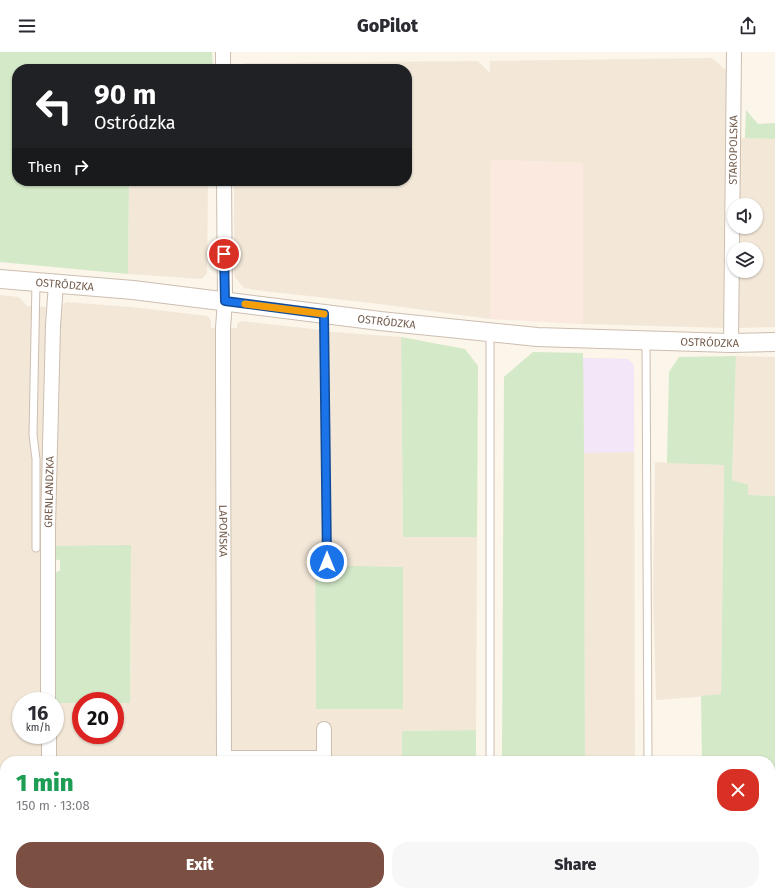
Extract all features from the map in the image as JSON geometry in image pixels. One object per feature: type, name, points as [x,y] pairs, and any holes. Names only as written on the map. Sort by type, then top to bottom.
[{"type":"street","points":[[223,52],[223,64]]},
{"type":"street","name":"STAROPOLSKA","points":[[732,343],[734,52]]},
{"type":"street","name":"LAPOŃSKA","points":[[224,186],[224,756]]},
{"type":"street","name":"OSTRÓDZKA","points":[[0,279],[133,290],[380,321],[537,337],[732,343],[775,342]]},
{"type":"street","name":"GRENLANDZKA","points":[[48,692],[48,519],[53,326],[56,283]]},
{"type":"street","points":[[324,729],[324,756]]},
{"type":"street","points":[[49,744],[49,756]]},
{"type":"lane","points":[[36,282],[34,435],[36,459],[36,548]]},
{"type":"lane","points":[[324,314],[327,562]]},
{"type":"lane","points":[[490,332],[490,756]]},
{"type":"lane","points":[[646,341],[648,756]]},
{"type":"shaded area","points":[[712,58],[727,71],[727,328],[583,324],[583,163],[490,160],[490,319],[372,303],[255,290],[244,288],[234,276],[234,186],[412,186],[412,64],[245,64],[246,63],[478,61],[490,73],[490,61]]},
{"type":"shaded area","points":[[737,138],[775,139],[775,327],[737,328],[737,278],[763,278],[763,242],[737,242],[737,234],[763,234],[763,198],[737,198]]},
{"type":"shaded area","points":[[490,160],[583,163],[583,324],[490,319]]},
{"type":"shaded area","points":[[129,186],[208,186],[207,273],[202,279],[128,274]]},
{"type":"shaded area","points":[[0,295],[19,297],[27,306],[46,307],[40,548],[42,692],[12,692],[12,744],[42,744],[42,756],[0,756]]},
{"type":"shaded area","points":[[66,302],[131,307],[208,316],[211,321],[211,328],[237,328],[237,324],[241,321],[332,332],[401,337],[403,537],[477,537],[476,730],[402,731],[402,756],[56,756],[56,744],[64,744],[64,703],[72,703],[72,744],[124,744],[124,702],[130,702],[131,624],[53,573],[60,571],[60,560],[53,559],[59,308]],"holes":[[[315,566],[403,567],[403,709],[316,709]]]},
{"type":"shaded area","points":[[736,356],[775,357],[775,496],[748,495],[732,480]]},
{"type":"shaded area","points":[[583,358],[628,359],[634,366],[635,756],[585,756]]},
{"type":"shaded area","points":[[583,358],[628,359],[634,366],[634,452],[584,453]]},
{"type":"shaded area","points":[[655,462],[724,465],[721,695],[656,700],[653,592]]},
{"type":"green space","points":[[0,52],[212,52],[213,64],[12,64],[12,186],[129,186],[128,274],[0,262]]},
{"type":"green space","points":[[746,110],[758,124],[775,123],[775,139],[745,138]]},
{"type":"green space","points":[[401,337],[465,349],[478,366],[477,537],[403,537]]},
{"type":"green space","points":[[533,352],[583,353],[585,756],[502,756],[504,377]]},
{"type":"green space","points":[[736,356],[732,480],[748,485],[748,495],[775,496],[775,756],[702,756],[701,696],[721,694],[724,465],[667,463],[669,372],[679,357]]},
{"type":"green space","points":[[131,545],[130,703],[124,703],[124,692],[72,692],[72,703],[64,703],[64,692],[55,692],[53,573],[60,571],[60,560],[53,559],[53,546]]},
{"type":"green space","points":[[315,565],[403,567],[403,709],[316,709]]},
{"type":"green space","points":[[476,730],[476,756],[402,756],[402,731]]},
{"type":"slow traffic","points":[[245,304],[324,314]]},
{"type":"route","points":[[224,254],[225,301],[324,314],[327,562]]}]
